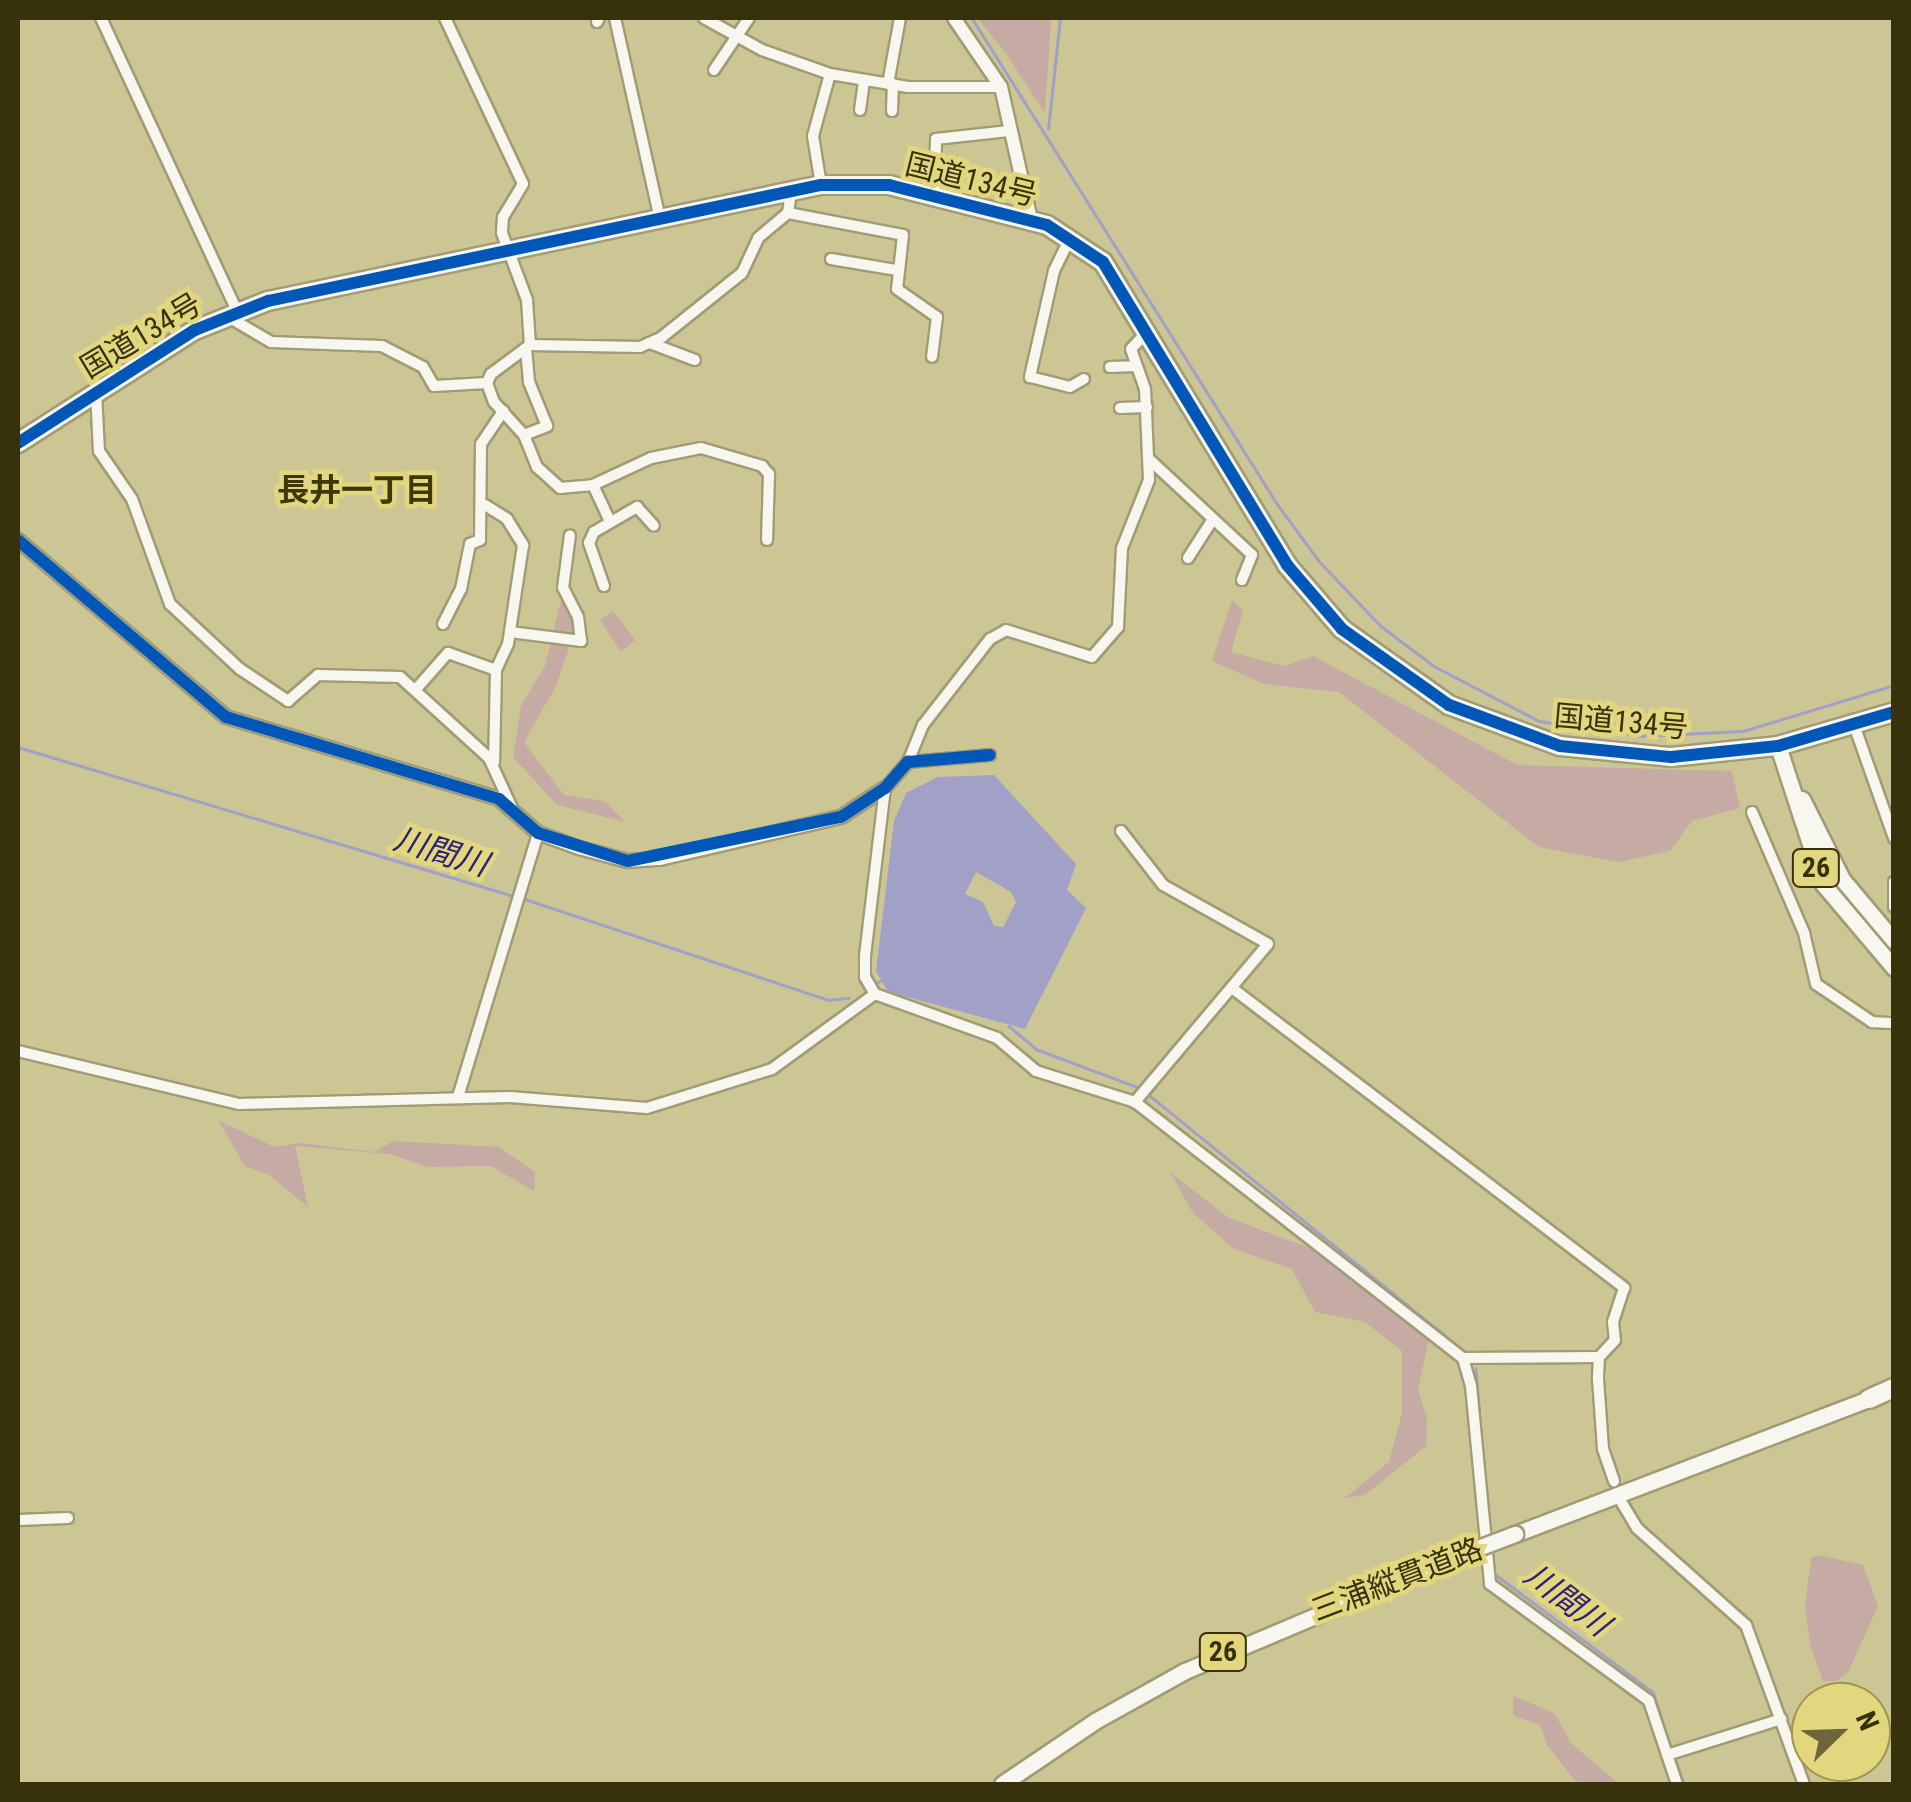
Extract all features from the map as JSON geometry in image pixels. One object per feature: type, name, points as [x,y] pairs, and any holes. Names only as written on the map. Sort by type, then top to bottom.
[{"type":"highway","name":"国道134号","points":[[18,443],[96,390],[231,313],[820,184],[864,182],[935,195],[1031,220],[1070,237],[1119,281],[1287,564],[1342,629],[1420,689],[1523,736],[1594,752],[1671,756],[1778,746],[1894,712]]},
{"type":"highway","name":"26","points":[[1869,1399],[1894,1391]]},
{"type":"main road","name":"26","points":[[1778,746],[1828,857],[1894,940]]},
{"type":"main road","name":"26","points":[[1778,746],[1823,884],[1894,968]]},
{"type":"main road","name":"26","points":[[1812,1421],[1894,1380]]},
{"type":"main road","points":[[1830,1414],[1894,1391]]},
{"type":"main road","name":"三浦縦貫道路","points":[[1002,1784],[1095,1721],[1185,1671],[1462,1554],[1869,1399]]},
{"type":"street","points":[[102,18],[231,313],[271,342],[382,346],[424,367],[434,386],[487,383]]},
{"type":"street","points":[[445,18],[523,184],[503,217],[527,300],[529,382],[548,426],[524,435]]},
{"type":"street","points":[[614,18],[660,218]]},
{"type":"street","points":[[704,18],[734,37],[830,74],[890,84],[1001,87]]},
{"type":"street","points":[[714,70],[749,18]]},
{"type":"street","points":[[892,111],[890,84],[900,18]]},
{"type":"street","points":[[954,18],[1001,87],[1031,220]]},
{"type":"street","points":[[820,184],[812,136],[830,74]]},
{"type":"street","points":[[860,110],[864,81]]},
{"type":"street","points":[[935,195],[936,139],[1008,131]]},
{"type":"street","points":[[649,343],[742,274],[758,238],[788,213],[790,191]]},
{"type":"street","points":[[788,213],[896,230],[904,242],[897,270],[902,296],[937,317],[932,356]]},
{"type":"street","points":[[1070,237],[1054,271],[1030,377],[1070,387],[1084,378]]},
{"type":"street","points":[[831,259],[897,270]]},
{"type":"street","points":[[18,540],[226,716],[500,799],[538,833],[628,862],[660,859],[842,816],[886,788],[908,762],[923,724],[990,638],[1006,630],[1092,657],[1108,643],[1122,609],[1122,548],[1151,461],[1146,407],[1131,349],[1148,331]]},
{"type":"street","points":[[487,383],[501,361],[528,347],[649,343],[696,360]]},
{"type":"street","points":[[1110,367],[1134,366]]},
{"type":"street","points":[[487,383],[524,435],[550,481],[573,490],[675,452],[701,448],[745,458],[769,474],[767,540]]},
{"type":"street","points":[[96,390],[100,451],[132,499],[170,604],[240,669],[288,701],[318,674],[400,677],[417,688],[494,764],[512,808]]},
{"type":"street","points":[[1120,408],[1146,407]]},
{"type":"street","points":[[443,624],[462,588],[470,544],[480,540],[485,504],[481,444],[503,410]]},
{"type":"street","points":[[1151,461],[1252,555],[1242,580]]},
{"type":"street","points":[[593,485],[609,520]]},
{"type":"street","points":[[485,504],[507,519],[522,545],[510,632],[496,670],[494,764]]},
{"type":"street","points":[[604,586],[589,543],[609,520],[636,507],[654,526]]},
{"type":"street","points":[[1188,558],[1213,519]]},
{"type":"street","points":[[510,632],[575,645],[581,641],[578,617],[563,588],[570,534]]},
{"type":"street","points":[[417,688],[448,654],[496,670]]},
{"type":"street","points":[[1854,725],[1894,838]]},
{"type":"street","points":[[908,762],[990,755]]},
{"type":"street","points":[[886,788],[865,956],[865,977],[876,994],[998,1038],[1036,1071],[1135,1102],[1462,1358],[1599,1358]]},
{"type":"street","points":[[1752,812],[1804,934],[1816,984],[1872,1022],[1894,1023]]},
{"type":"street","points":[[1121,831],[1163,886],[1268,944],[1135,1102]]},
{"type":"street","points":[[458,1097],[538,833]]},
{"type":"street","points":[[1894,882],[1894,907]]},
{"type":"street","points":[[1232,988],[1624,1288],[1613,1322],[1615,1340],[1599,1358],[1603,1448],[1614,1482]]},
{"type":"street","points":[[18,1051],[238,1104],[458,1097],[648,1108],[772,1069],[876,994]]},
{"type":"street","points":[[1462,1358],[1490,1584],[1649,1702],[1672,1753],[1678,1784]]},
{"type":"street","points":[[1622,1503],[1637,1528],[1746,1625],[1804,1784]]},
{"type":"street","points":[[18,1520],[68,1518]]},
{"type":"street","points":[[1672,1753],[1781,1719]]},
{"type":"shaded area","points":[[977,18],[1051,18],[1045,113],[1005,52]]},
{"type":"shaded area","points":[[562,596],[578,622],[556,686],[524,742],[564,795],[605,801],[625,822],[557,805],[513,757],[521,706],[545,666]]},
{"type":"shaded area","points":[[1232,600],[1243,610],[1231,652],[1284,666],[1313,656],[1517,765],[1732,771],[1740,808],[1692,821],[1670,851],[1618,862],[1539,847],[1339,692],[1264,684],[1212,661]]},
{"type":"shaded area","points":[[613,611],[635,640],[621,652],[600,620]]},
{"type":"shaded area","points":[[218,1120],[274,1147],[301,1143],[374,1152],[394,1141],[499,1147],[535,1172],[534,1191],[491,1166],[427,1167],[390,1154],[295,1146],[308,1207],[269,1175],[245,1166]]},
{"type":"shaded area","points":[[1170,1172],[1229,1218],[1313,1249],[1429,1338],[1418,1389],[1427,1419],[1426,1446],[1365,1495],[1345,1498],[1329,1511],[1389,1462],[1402,1413],[1402,1351],[1365,1322],[1315,1312],[1292,1269],[1234,1249],[1193,1213]]},
{"type":"shaded area","points":[[1818,1555],[1863,1565],[1878,1606],[1848,1672],[1836,1681],[1823,1681],[1810,1645],[1805,1607],[1811,1558]]},
{"type":"shaded area","points":[[1513,1696],[1554,1713],[1572,1744],[1619,1784],[1575,1781],[1547,1745],[1540,1725],[1513,1715]]},
{"type":"water","points":[[994,775],[1076,864],[1067,890],[1086,908],[1025,1029],[887,990],[876,971],[894,821],[906,793],[938,777]],"holes":[[[976,872],[1011,892],[1016,902],[1003,927],[994,926],[983,902],[965,894]]]},
{"type":"waterway","points":[[972,18],[1278,505],[1319,561],[1381,626],[1434,666],[1539,721],[1640,736],[1743,731],[1894,685]]},
{"type":"waterway","points":[[1048,129],[1060,18]]},
{"type":"waterway","name":"川間川","points":[[18,747],[517,897]]},
{"type":"waterway","name":"川間川","points":[[525,899],[829,1000],[849,998]]},
{"type":"waterway","name":"川間川","points":[[874,983],[884,980]]},
{"type":"waterway","name":"川間川","points":[[1009,1026],[1036,1049],[1140,1088]]},
{"type":"waterway","name":"川間川","points":[[1149,1095],[1465,1352]]},
{"type":"waterway","name":"川間川","points":[[1476,1368],[1484,1470]]},
{"type":"waterway","name":"川間川","points":[[1492,1572],[1653,1692],[1672,1750]]},
{"type":"waterway","name":"川間川","points":[[1675,1758],[1684,1784]]},
{"type":"cycle path","points":[[18,443],[195,330],[268,301],[821,185],[889,185],[1047,225],[1103,262],[1287,565],[1342,629],[1449,705],[1560,746],[1671,757],[1778,746],[1894,712]]},
{"type":"cycle path","points":[[18,540],[226,717],[499,799],[538,833],[628,861],[841,817],[885,788],[908,762],[990,755]]},
{"type":"district","name":"長井一丁目","points":[[357,490]]}]
